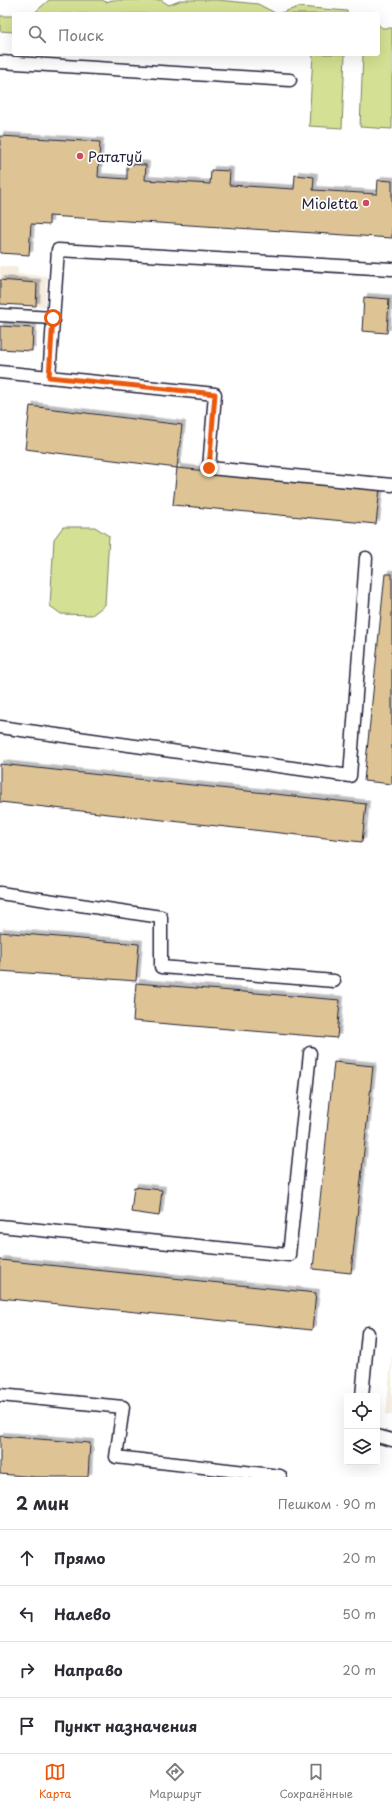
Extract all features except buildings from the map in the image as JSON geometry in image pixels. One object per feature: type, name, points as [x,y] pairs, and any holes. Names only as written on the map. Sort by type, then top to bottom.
[{"type":"lane","points":[[0,62],[290,80]]},
{"type":"lane","points":[[49,377],[58,250],[392,270]]},
{"type":"lane","points":[[0,315],[53,318]]},
{"type":"lane","points":[[0,372],[215,394],[209,468],[392,485]]},
{"type":"lane","points":[[0,727],[350,776],[366,558]]},
{"type":"lane","points":[[0,893],[161,917],[161,967],[334,981]]},
{"type":"lane","points":[[0,1226],[289,1255],[310,1053]]},
{"type":"lane","points":[[362,1393],[368,1333]]},
{"type":"lane","points":[[0,1395],[123,1408],[116,1457],[280,1476]]},
{"type":"lane","points":[[380,1437],[392,1440]]},
{"type":"shaded area","points":[[0,266],[18,267],[18,274],[47,276],[45,307],[36,306],[37,283],[0,280]]},
{"type":"shaded area","points":[[392,1353],[392,1415],[386,1415]]},
{"type":"green space","points":[[49,0],[102,0],[106,2],[112,0],[161,0],[169,5],[182,0],[218,0],[258,4],[273,12],[35,12]]},
{"type":"green space","points":[[299,7],[347,12],[283,12]]},
{"type":"green space","points":[[0,16],[12,16],[12,32],[0,31]]},
{"type":"green space","points":[[380,26],[382,28],[392,28],[392,129],[360,127],[363,56],[380,56]]},
{"type":"green space","points":[[313,56],[345,56],[342,128],[309,126]]},
{"type":"green space","points":[[63,527],[95,527],[109,536],[105,605],[92,615],[61,614],[50,606],[54,539]]},
{"type":"place","name":"Рататуй","points":[[80,156]]},
{"type":"place","name":"Mioletta","points":[[366,203]]},
{"type":"route","points":[[53,318],[49,377],[215,394],[209,468]]}]
